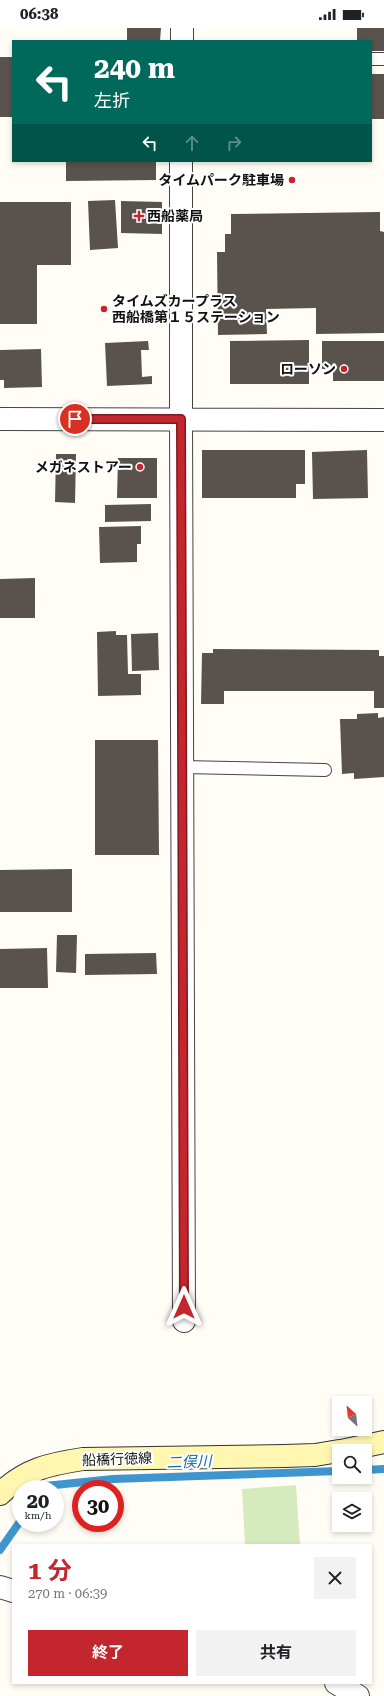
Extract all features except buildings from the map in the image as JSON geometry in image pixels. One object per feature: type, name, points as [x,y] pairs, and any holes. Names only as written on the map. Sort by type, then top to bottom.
[{"type":"main road","name":"船橋行徳線","points":[[372,1444],[384,1442]]},
{"type":"main road","name":"船橋行徳線","points":[[0,1494],[9,1485],[27,1473],[51,1464],[83,1459],[300,1456],[332,1452]]},
{"type":"street","points":[[182,28],[182,40]]},
{"type":"street","points":[[181,162],[184,1321]]},
{"type":"street","points":[[0,419],[384,420]]},
{"type":"street","points":[[0,1587],[12,1591]]},
{"type":"street","points":[[338,1684],[358,1696]]},
{"type":"lane","points":[[372,59],[384,59]]},
{"type":"lane","points":[[182,767],[325,770]]},
{"type":"green space","points":[[296,1485],[300,1544],[245,1544],[242,1489]]},
{"type":"waterway","name":"二俣川","points":[[372,1470],[384,1469]]},
{"type":"waterway","name":"二俣川","points":[[64,1484],[113,1479],[332,1471]]},
{"type":"waterway","name":"二俣川","points":[[0,1550],[13,1532]]},
{"type":"place","name":"タイムパーク駐車場","points":[[292,180]]},
{"type":"place","name":"西船薬局","points":[[139,216]]},
{"type":"place","name":"タイムズカープラス 西船橋第１５ステーション","points":[[104,309]]},
{"type":"place","name":"ローソン","points":[[344,369]]},
{"type":"place","name":"メガネストアー","points":[[140,467]]},
{"type":"route","points":[[75,419],[181,419],[184,1307]]}]
